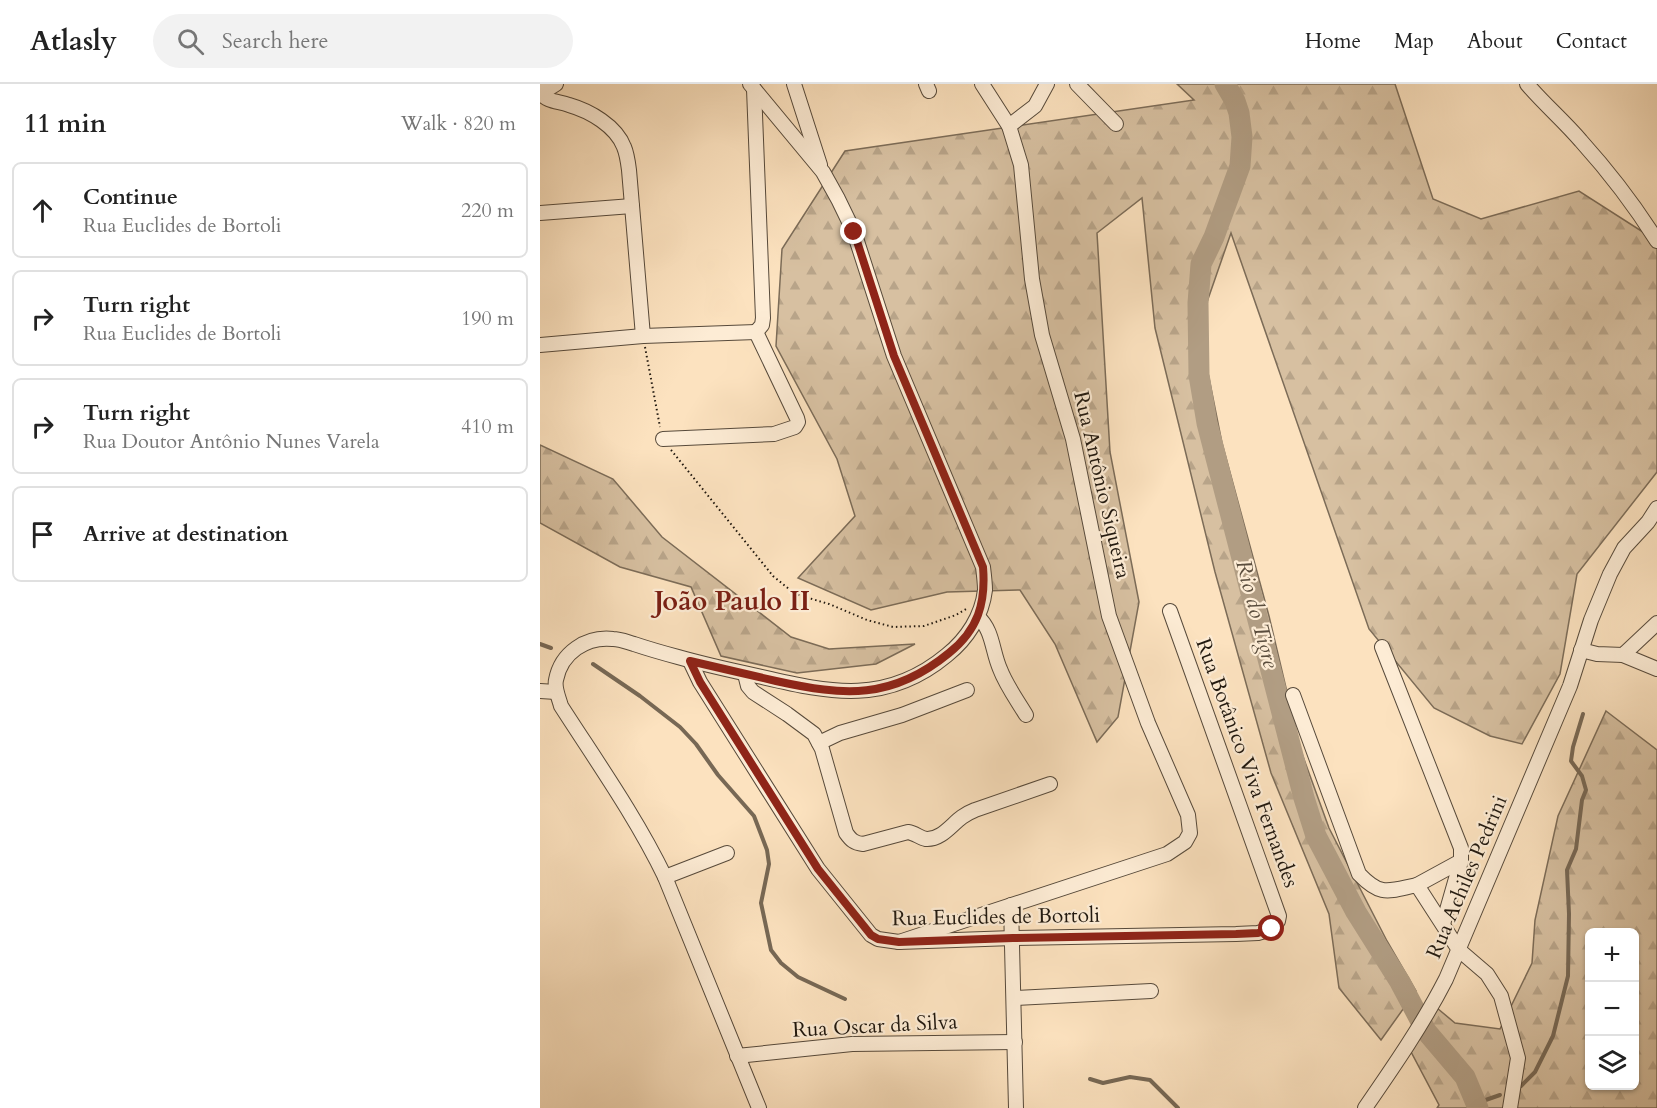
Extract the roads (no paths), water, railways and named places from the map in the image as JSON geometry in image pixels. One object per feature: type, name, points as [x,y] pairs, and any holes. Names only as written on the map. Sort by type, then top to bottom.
[{"type":"street","points":[[556,84],[540,92],[549,101],[579,108],[610,128],[620,138],[625,148],[629,170],[643,336]]},
{"type":"street","points":[[759,1108],[665,877],[641,830],[561,706],[555,681],[571,652],[581,644],[591,640],[614,639],[690,661],[806,688],[861,691],[881,688],[907,679],[934,665],[958,646],[978,617],[985,588],[983,567],[894,356],[854,232],[823,172],[794,84]]},
{"type":"street","name":"Rua Antônio Siqueira","points":[[982,84],[1009,126],[1021,165],[1032,279],[1042,335],[1073,439],[1109,616],[1148,723],[1188,815],[1190,833],[1185,842],[1167,854],[1011,905]]},
{"type":"street","points":[[1009,126],[1035,106],[1047,84]]},
{"type":"street","points":[[1077,84],[1116,124]]},
{"type":"street","points":[[1527,84],[1617,183],[1657,242]]},
{"type":"street","points":[[752,87],[823,172]]},
{"type":"street","points":[[540,345],[643,336],[756,332],[762,326],[752,87]]},
{"type":"street","points":[[540,213],[632,206]]},
{"type":"street","points":[[663,439],[774,434],[795,427],[798,422],[797,418],[756,332]]},
{"type":"street","name":"Rua Achiles Pedrini","points":[[1365,1108],[1433,1005],[1459,950],[1570,686],[1591,620],[1610,574],[1624,548],[1648,522],[1657,508]]},
{"type":"street","name":"Rua Botânico Viva Fernandes","points":[[1170,610],[1279,916],[1272,929]]},
{"type":"street","points":[[978,617],[988,627],[1000,669],[1008,687],[1026,715]]},
{"type":"street","points":[[1623,656],[1657,623]]},
{"type":"street","points":[[1382,647],[1461,848],[1461,861],[1443,924]]},
{"type":"street","points":[[1581,650],[1623,656],[1657,669]]},
{"type":"street","name":"Rua Euclides de Bortoli","points":[[690,661],[700,682],[818,869],[871,935],[878,939],[899,942],[1236,934],[1258,933],[1272,929]]},
{"type":"street","points":[[745,674],[748,686],[753,692],[814,734],[819,743],[846,833],[856,843],[863,844],[908,832],[924,839],[930,839],[943,833],[963,816],[975,810],[1050,784]]},
{"type":"street","points":[[819,743],[840,733],[902,715],[966,690]]},
{"type":"street","points":[[540,691],[556,692]]},
{"type":"street","points":[[1293,695],[1359,874],[1371,886],[1386,891],[1417,885],[1461,861]]},
{"type":"street","points":[[665,877],[727,853]]},
{"type":"street","points":[[1417,885],[1459,950],[1487,974],[1501,996],[1518,1058],[1510,1108]]},
{"type":"street","points":[[899,942],[1011,905],[1016,1108]]},
{"type":"street","points":[[1014,998],[1151,991]]},
{"type":"street","name":"Rua Oscar da Silva","points":[[737,1056],[852,1044],[1015,1042]]},
{"type":"waterway","name":"Rio do Tigre","points":[[1225,84],[1239,113],[1242,137],[1240,166],[1214,237],[1201,264],[1198,303],[1199,375],[1207,423],[1304,798],[1316,836],[1356,912],[1400,982],[1426,1031],[1465,1077],[1478,1108]]},
{"type":"waterway","points":[[540,644],[551,648]]},
{"type":"waterway","points":[[593,664],[680,727],[754,816],[767,850],[769,864],[761,903],[771,950],[781,963],[798,977],[845,999]]},
{"type":"waterway","points":[[1521,1086],[1535,1072],[1553,1036],[1568,976],[1567,870],[1576,849],[1582,800],[1586,790],[1582,776],[1571,761],[1583,714]]},
{"type":"waterway","points":[[1090,1079],[1103,1083],[1130,1077],[1150,1080],[1178,1108]]},
{"type":"waterway","points":[[1477,1103],[1500,1095]]},
{"type":"district","name":"João Paulo II","points":[[732,601]]}]
